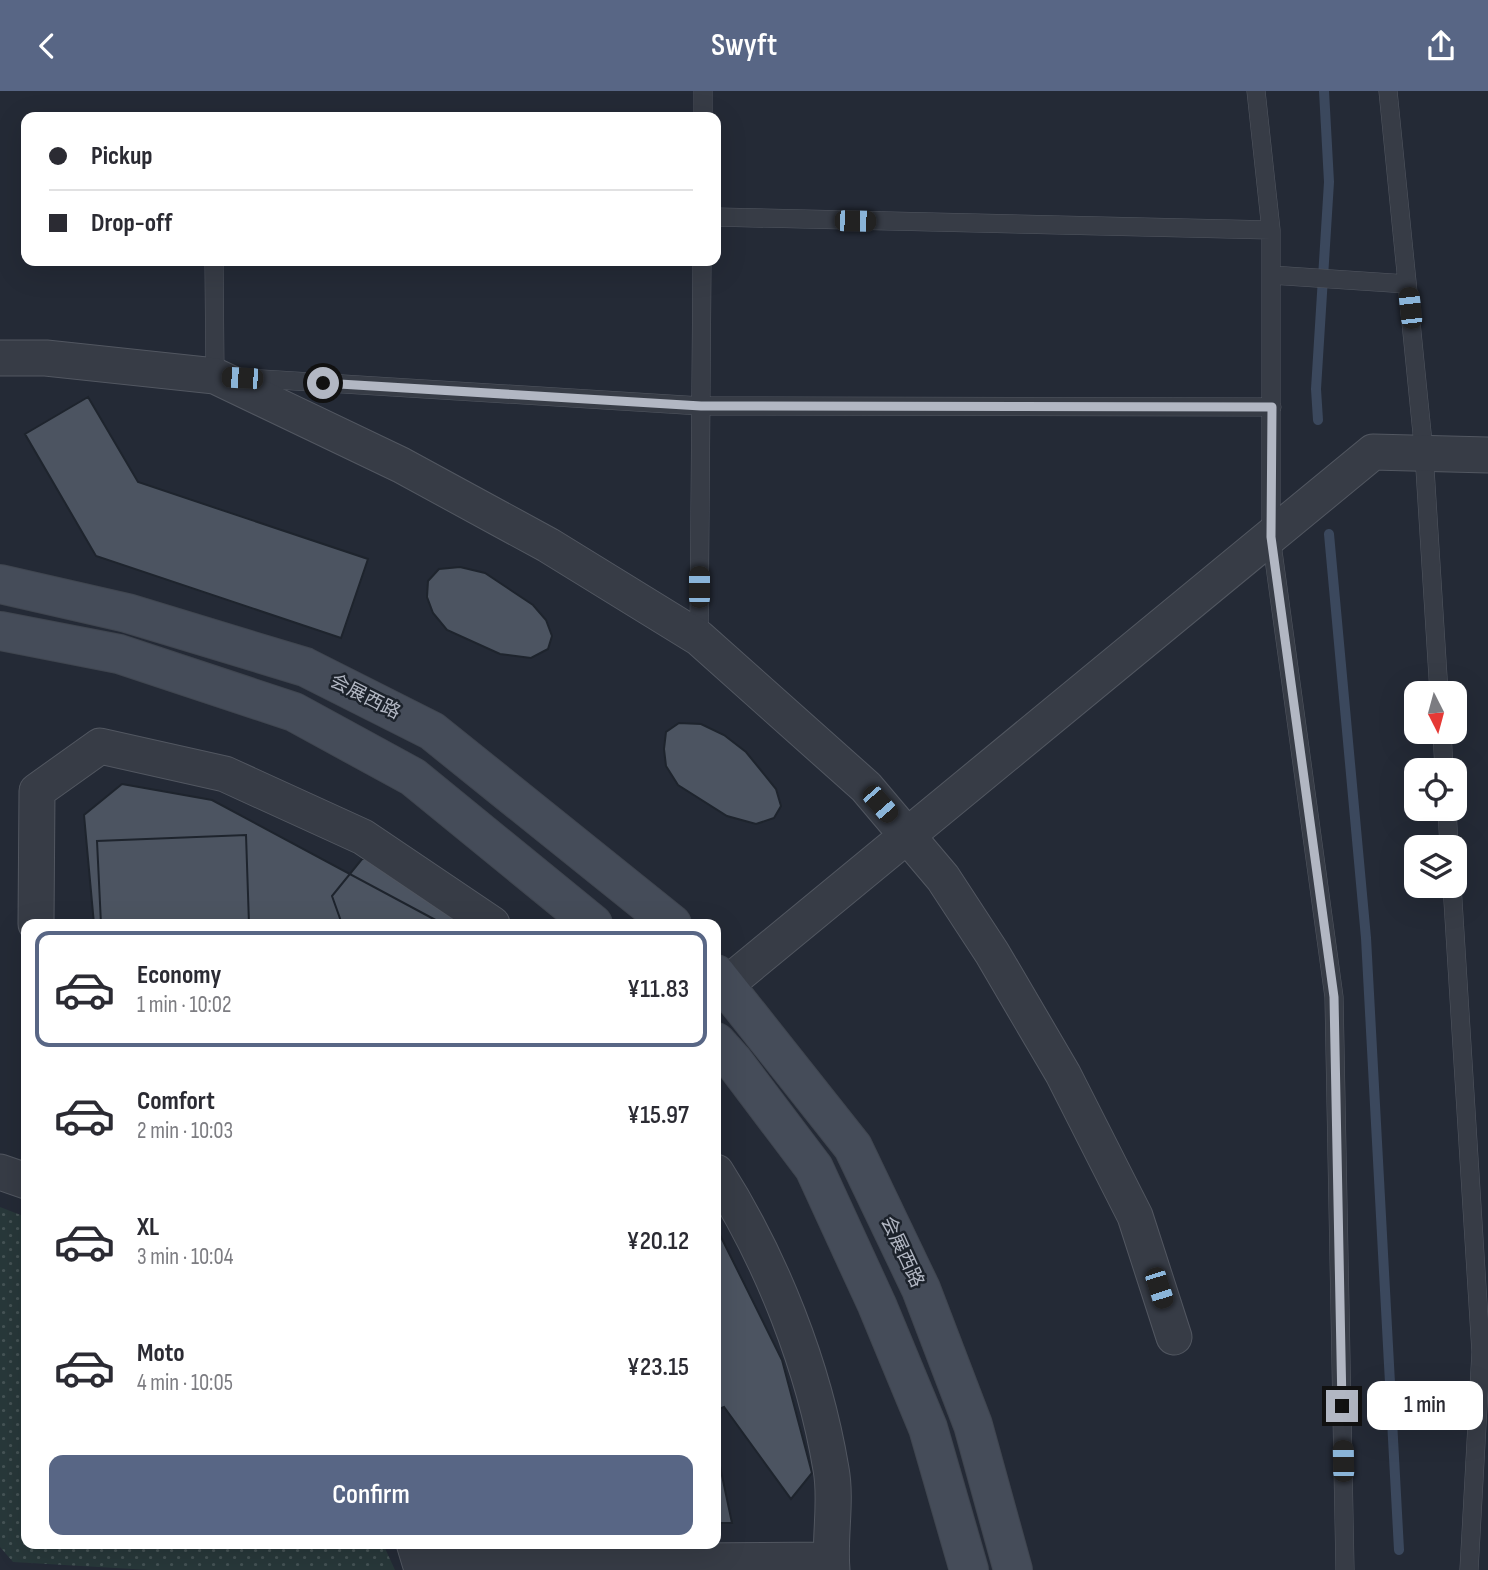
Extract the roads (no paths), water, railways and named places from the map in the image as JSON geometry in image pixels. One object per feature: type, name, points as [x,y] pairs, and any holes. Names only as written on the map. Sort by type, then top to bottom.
[{"type":"main road","name":"会展西路","points":[[0,585],[127,613],[305,667],[421,725],[568,837],[666,919]]},
{"type":"main road","points":[[0,631],[119,654],[294,712],[413,777],[587,919]]},
{"type":"main road","name":"会展西路","points":[[721,986],[853,1147],[920,1289],[973,1425],[1013,1570]]},
{"type":"main road","points":[[721,1048],[814,1168],[877,1305],[928,1428],[970,1570]]},
{"type":"street","points":[[0,358],[46,358],[215,376],[401,465],[548,545],[699,638],[866,787],[943,878],[992,953],[1063,1074],[1136,1216],[1174,1336]]},
{"type":"street","points":[[721,982],[907,836],[1373,452],[1488,455]]},
{"type":"street","points":[[36,919],[37,791],[100,746],[225,774],[363,837],[485,919]]},
{"type":"street","points":[[0,1172],[21,1179]]},
{"type":"street","points":[[416,1549],[420,1563],[831,1565],[832,1471],[807,1363],[740,1210],[721,1180]]},
{"type":"lane","points":[[703,91],[703,112]]},
{"type":"lane","points":[[1256,91],[1271,230],[1271,537],[1334,997],[1345,1570]]},
{"type":"lane","points":[[1388,91],[1424,453],[1439,681]]},
{"type":"lane","points":[[721,217],[1271,230]]},
{"type":"lane","points":[[214,266],[215,376],[701,406],[1272,407]]},
{"type":"lane","points":[[699,638],[702,266]]},
{"type":"lane","points":[[1271,275],[1407,284]]},
{"type":"lane","points":[[1453,898],[1484,1352],[1469,1570]]},
{"type":"waterway","points":[[1318,420],[1316,389],[1329,182],[1324,91]]},
{"type":"waterway","points":[[1329,534],[1366,938],[1399,1550]]}]
